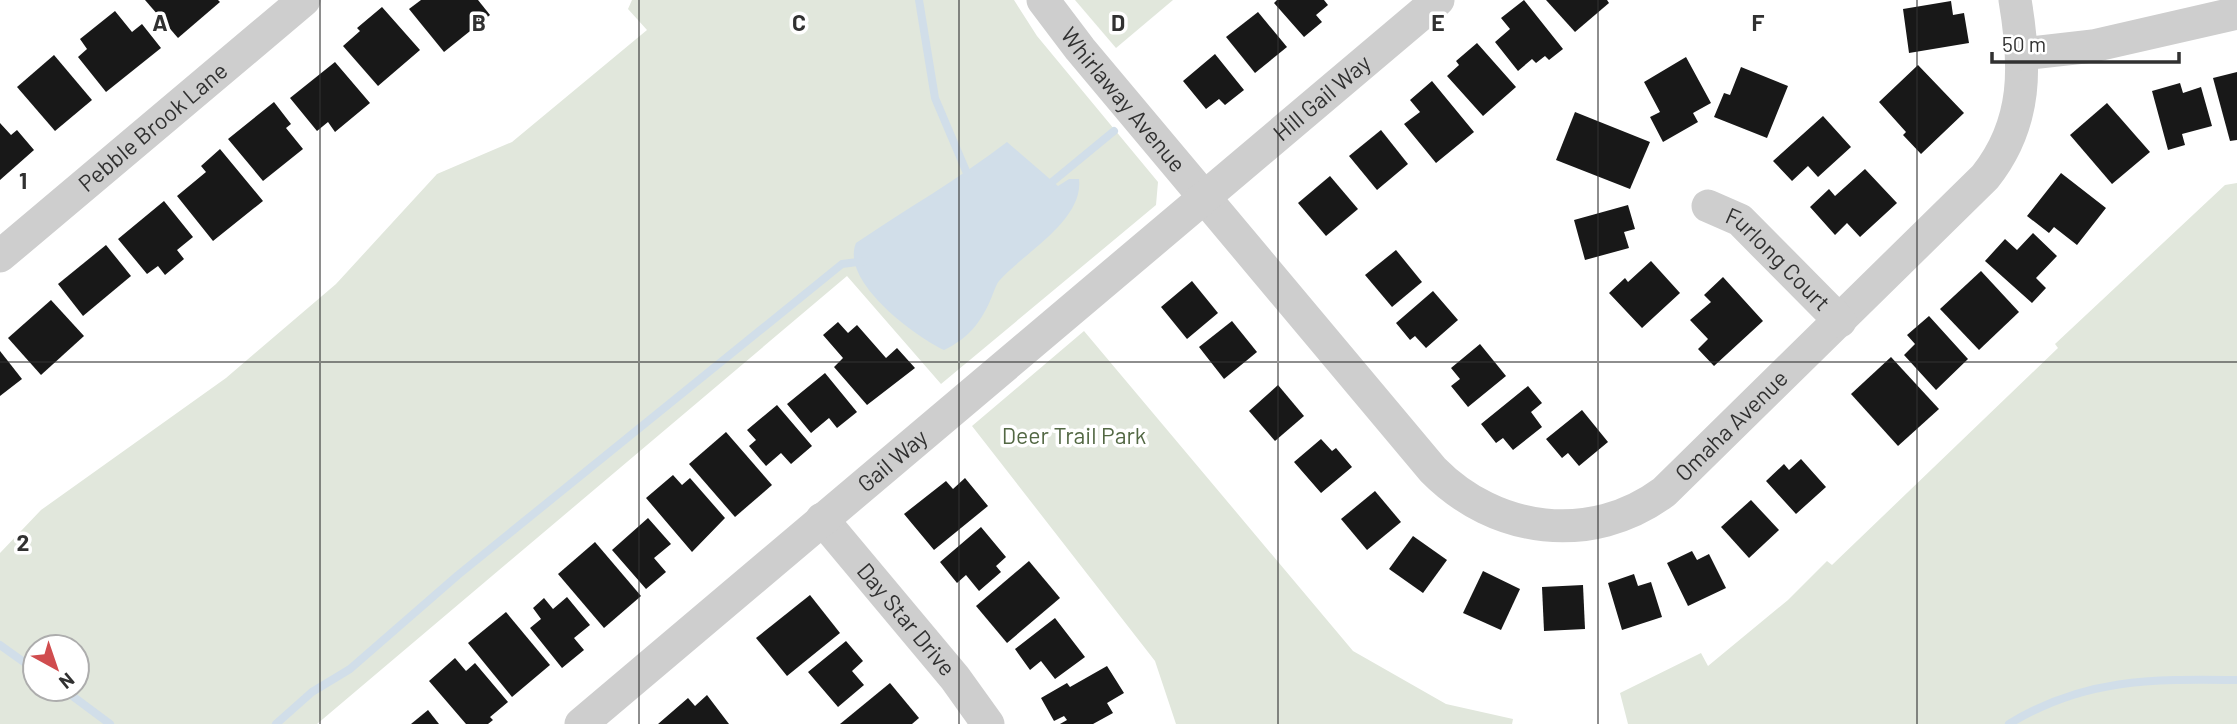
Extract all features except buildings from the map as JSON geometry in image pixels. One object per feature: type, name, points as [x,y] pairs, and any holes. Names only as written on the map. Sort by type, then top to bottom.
[{"type":"street","name":"Pebble Brook Lane","points":[[0,256],[304,0]]},
{"type":"street","name":"Whirlaway Avenue","points":[[1043,0],[1080,49],[1204,196]]},
{"type":"street","name":"Hill Gail Way","points":[[1204,196],[1438,0]]},
{"type":"street","name":"Omaha Avenue","points":[[1204,196],[1446,482],[1483,508],[1525,523],[1554,527],[1600,523],[1630,512],[1658,496],[1971,192],[1997,161],[2020,108],[2024,82],[2015,0]]},
{"type":"street","points":[[2023,54],[2093,46],[2237,13]]},
{"type":"street","name":"Gail Way","points":[[581,724],[1204,196]]},
{"type":"street","name":"Furlong Court","points":[[1708,206],[1740,220],[1840,321]]},
{"type":"street","name":"Day Star Drive","points":[[822,519],[955,678],[988,724]]},
{"type":"green space","points":[[632,0],[1014,0],[1037,36],[1158,182],[1156,205],[941,384],[847,276],[317,724],[0,724],[0,553],[41,510],[226,378],[336,284],[437,174],[512,142],[647,30],[628,9]]},
{"type":"green space","points":[[1075,0],[1173,0],[1116,48]]},
{"type":"green space","points":[[2237,183],[2237,724],[1628,724],[1620,693],[1701,653],[1708,666],[1788,600],[1827,561],[1832,565],[2058,348],[2055,344],[2225,185]]},
{"type":"green space","name":"Deer Trail Park","points":[[1084,331],[1353,651],[1446,704],[1513,719],[1512,724],[1176,724],[1155,661],[972,426]]},
{"type":"shaded area","points":[[1007,142],[1058,186],[1069,179],[1079,179],[1078,194],[1062,223],[999,281],[986,309],[972,330],[944,350],[915,333],[883,306],[869,290],[859,274],[854,258],[856,243]]},
{"type":"waterway","points":[[919,0],[935,98],[969,178]]},
{"type":"waterway","points":[[1046,187],[1114,131]]},
{"type":"waterway","points":[[276,724],[312,692],[350,669],[458,575],[842,264],[865,261]]},
{"type":"waterway","points":[[0,645],[21,660]]},
{"type":"waterway","points":[[2009,724],[2064,698],[2119,684],[2237,680]]},
{"type":"waterway","points":[[82,703],[110,724]]}]
